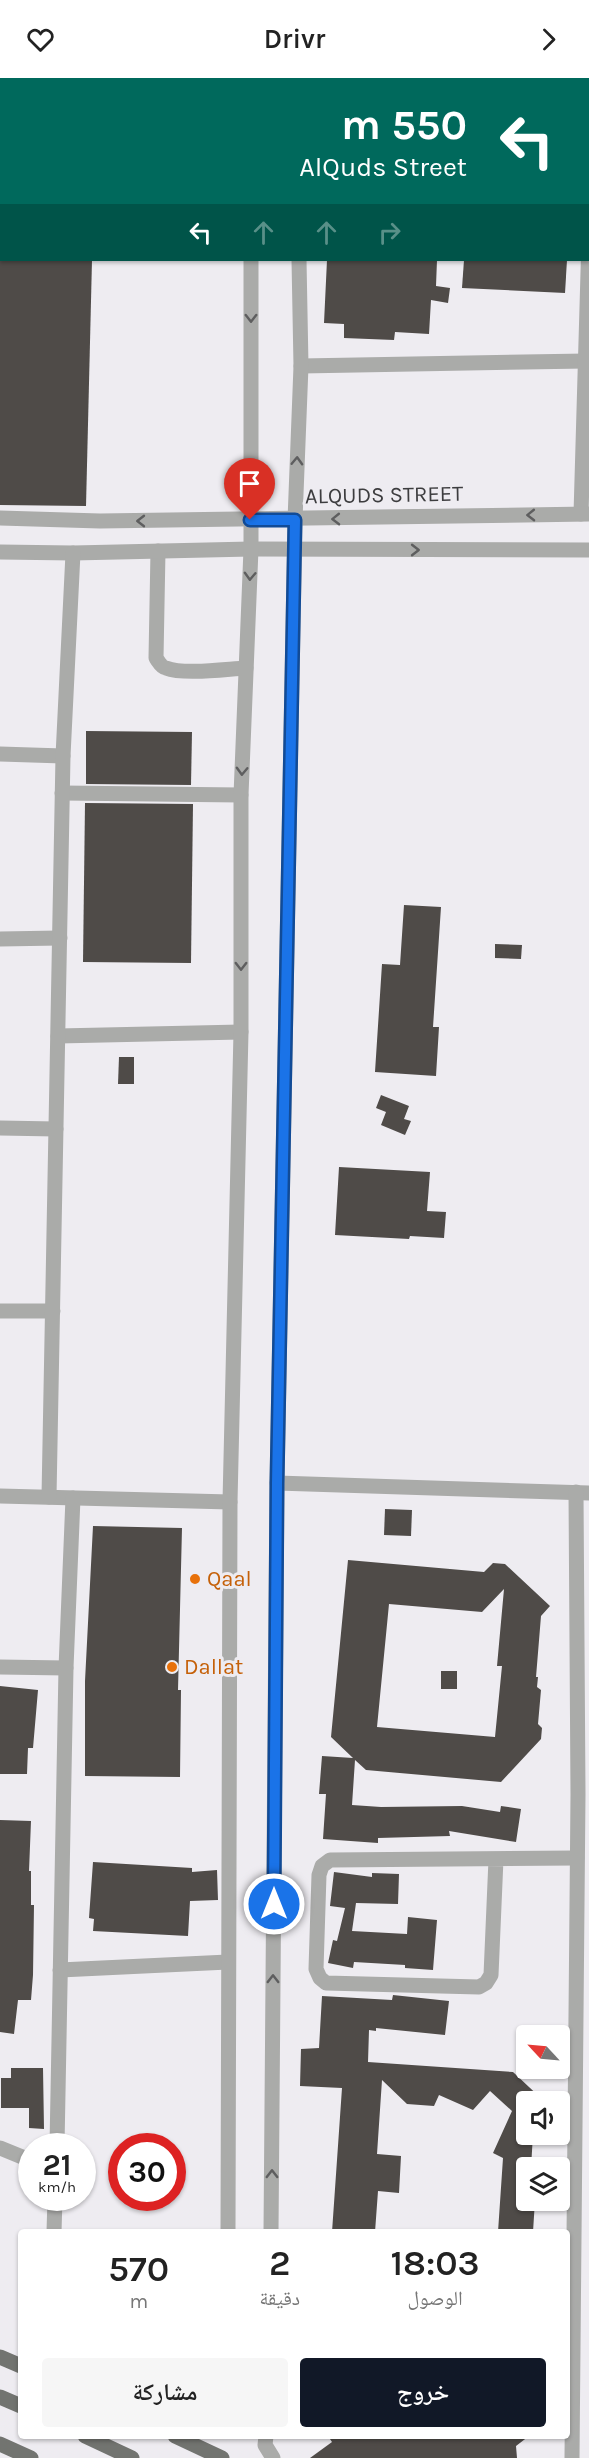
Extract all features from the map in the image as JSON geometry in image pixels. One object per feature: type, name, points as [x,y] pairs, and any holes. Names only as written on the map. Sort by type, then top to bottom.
[{"type":"main road","points":[[0,2357],[18,2365]]},
{"type":"main road","points":[[0,2397],[18,2405]]},
{"type":"main road","points":[[91,2439],[132,2458]]},
{"type":"main road","points":[[202,2442],[222,2458]]},
{"type":"main road","points":[[0,2444],[31,2458]]},
{"type":"street","points":[[228,2229],[230,1502],[241,1032],[241,795],[251,549],[251,261]]},
{"type":"street","points":[[271,2229],[277,1483],[294,550],[301,366],[299,261]]},
{"type":"street","points":[[585,514],[588,261]]},
{"type":"street","points":[[301,366],[586,361]]},
{"type":"street","name":"ALQUDS STREET","points":[[0,518],[100,521],[295,520],[585,514]]},
{"type":"street","points":[[0,552],[73,554],[251,549],[589,550]]},
{"type":"street","points":[[158,551],[156,658],[160,664],[165,668],[192,671],[246,668]]},
{"type":"street","points":[[49,1497],[62,793],[73,554]]},
{"type":"street","points":[[0,754],[63,756]]},
{"type":"street","points":[[62,793],[241,795]]},
{"type":"street","points":[[0,939],[60,939]]},
{"type":"street","points":[[58,1036],[241,1032]]},
{"type":"street","points":[[0,1128],[56,1129]]},
{"type":"street","points":[[0,1311],[53,1311]]},
{"type":"street","points":[[277,1483],[583,1492],[584,1794],[583,1822],[577,1858],[583,2071],[572,2458]]},
{"type":"street","points":[[0,1496],[230,1502]]},
{"type":"street","points":[[57,2133],[66,1668],[73,1498]]},
{"type":"street","points":[[0,1667],[66,1668]]},
{"type":"street","points":[[496,1859],[492,1975],[486,1983],[479,1987],[326,1983],[320,1978],[316,1969],[319,1875],[322,1866],[330,1860],[577,1858]]},
{"type":"street","points":[[60,1970],[228,1962]]},
{"type":"street","points":[[0,2148],[18,2155]]},
{"type":"street","points":[[54,2229],[55,2211]]},
{"type":"street","points":[[266,2439],[265,2445],[273,2458]]},
{"type":"building","points":[[0,261],[92,261],[86,506],[0,505]]},
{"type":"building","points":[[327,261],[437,261],[436,286],[450,288],[448,303],[431,300],[429,334],[395,332],[394,340],[344,338],[344,324],[324,323]]},
{"type":"building","points":[[464,261],[567,261],[565,293],[462,288]]},
{"type":"building","points":[[86,731],[192,732],[191,785],[86,784]]},
{"type":"building","points":[[85,803],[193,804],[191,963],[83,962]]},
{"type":"building","points":[[404,905],[441,907],[433,1027],[439,1027],[436,1076],[375,1072],[382,964],[400,965]]},
{"type":"building","points":[[495,944],[522,945],[521,959],[495,958]]},
{"type":"building","points":[[119,1057],[134,1057],[134,1084],[118,1084]]},
{"type":"building","points":[[381,1095],[409,1106],[404,1119],[411,1121],[405,1135],[381,1125],[386,1112],[376,1108]]},
{"type":"building","points":[[339,1167],[430,1172],[427,1211],[446,1212],[444,1238],[410,1236],[409,1239],[335,1235]]},
{"type":"building","points":[[385,1509],[412,1510],[411,1536],[384,1535]]},
{"type":"building","points":[[93,1526],[182,1528],[178,1690],[181,1690],[180,1777],[85,1776],[85,1681]]},
{"type":"building","points":[[348,1560],[484,1572],[493,1563],[505,1564],[550,1606],[541,1616],[536,1677],[538,1677],[537,1687],[541,1690],[538,1724],[542,1728],[541,1739],[501,1782],[366,1770],[355,1760],[352,1805],[462,1806],[500,1812],[501,1806],[521,1809],[516,1842],[449,1831],[450,1836],[378,1838],[378,1843],[323,1839],[326,1794],[319,1794],[322,1756],[353,1758],[331,1737]],"holes":[[[504,1589],[497,1666],[502,1666],[495,1737],[377,1727],[389,1604],[482,1612]]]},
{"type":"building","points":[[441,1671],[457,1671],[457,1689],[441,1689]]},
{"type":"building","points":[[0,1686],[38,1690],[33,1748],[28,1748],[27,1774],[0,1774]]},
{"type":"building","points":[[0,1820],[31,1821],[29,1871],[31,1871],[31,1905],[34,1905],[33,1975],[31,2000],[18,2000],[14,2034],[0,2032]]},
{"type":"building","points":[[93,1862],[192,1868],[192,1872],[217,1870],[218,1900],[190,1901],[188,1936],[93,1931],[94,1919],[89,1918]]},
{"type":"building","points":[[334,1872],[372,1877],[372,1873],[399,1874],[398,1904],[356,1903],[352,1931],[407,1934],[408,1917],[437,1920],[433,1970],[405,1968],[405,1965],[354,1962],[353,1968],[328,1963],[333,1940],[337,1941],[345,1908],[330,1906]]},
{"type":"building","points":[[393,1995],[449,2001],[445,2035],[376,2028],[376,2031],[369,2030],[368,2062],[513,2072],[516,2079],[520,2079],[533,2091],[516,2091],[516,2145],[532,2145],[532,2157],[516,2157],[516,2211],[534,2211],[533,2229],[498,2229],[503,2158],[493,2153],[512,2111],[490,2091],[473,2110],[439,2095],[434,2106],[407,2104],[382,2080],[377,2154],[401,2156],[399,2193],[378,2191],[375,2229],[332,2229],[342,2088],[300,2086],[301,2049],[319,2048],[322,1996],[392,2000]]},
{"type":"building","points":[[11,2068],[43,2068],[44,2129],[29,2128],[29,2108],[1,2108],[1,2078],[11,2078]]},
{"type":"building","points":[[330,2439],[525,2439],[516,2446],[517,2458],[310,2458],[332,2442]]},
{"type":"place","name":"Qaal","points":[[195,1579]]},
{"type":"place","name":"Dallat","points":[[172,1667]]},
{"type":"route","points":[[250,520],[295,520],[277,1483],[274,1904]]}]
